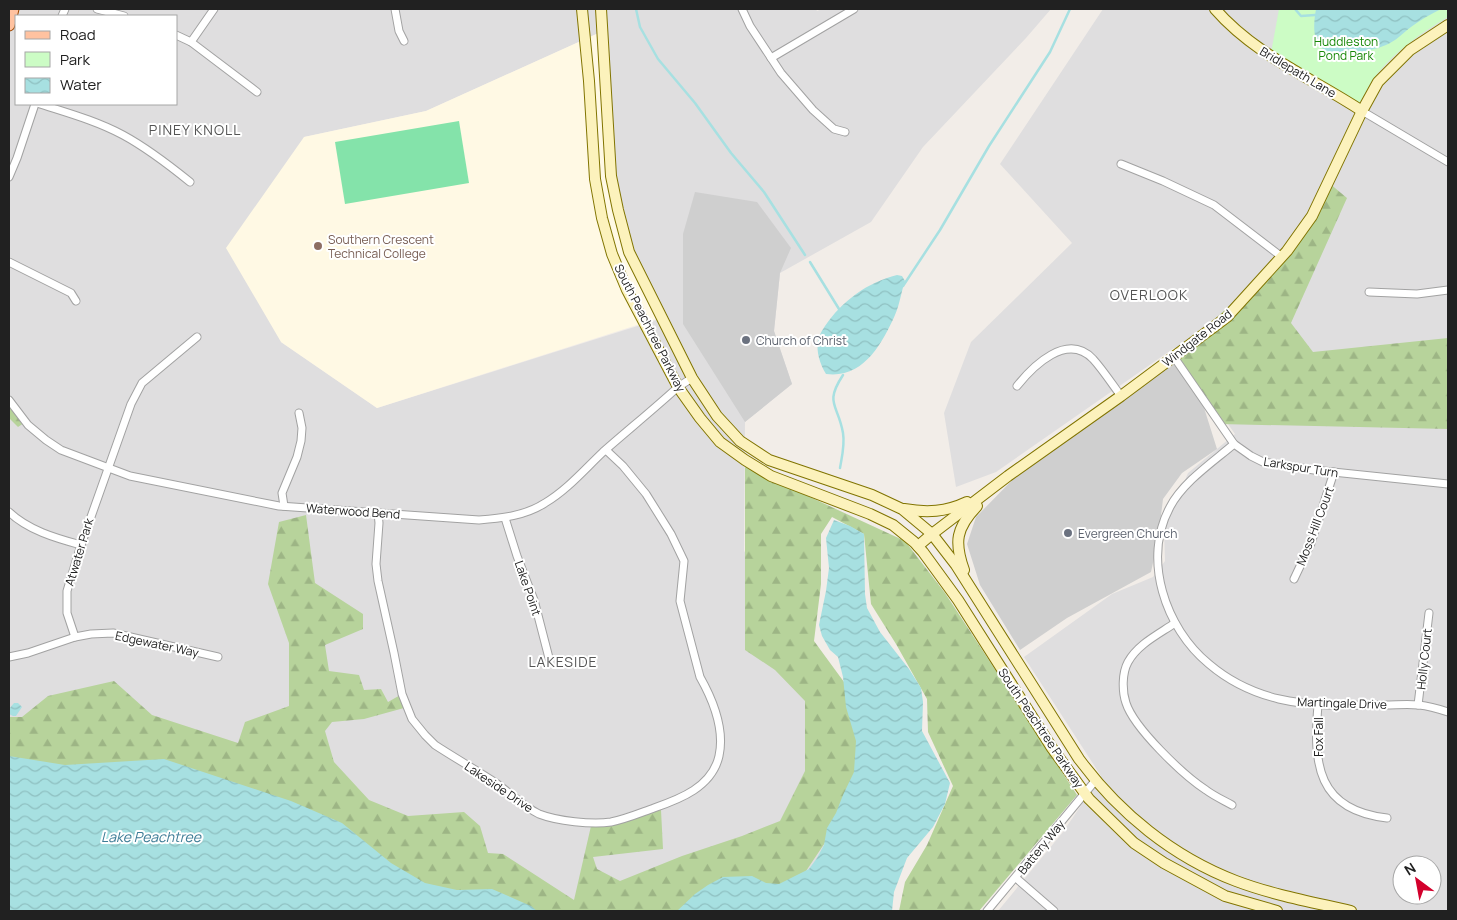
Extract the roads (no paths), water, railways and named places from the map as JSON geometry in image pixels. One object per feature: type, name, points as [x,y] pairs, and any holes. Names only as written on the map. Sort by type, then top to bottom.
[{"type":"main road","points":[[9,25],[13,9]]},
{"type":"main road","name":"South Peachtree Parkway","points":[[582,9],[595,179],[602,218],[612,254],[627,290],[678,386],[700,418],[720,442],[744,460],[771,476],[835,499],[894,525],[918,546],[958,600],[1052,748],[1085,794],[1134,843],[1164,863],[1225,896],[1277,911]]},
{"type":"main road","name":"South Peachtree Parkway","points":[[601,9],[611,176],[618,210],[630,252],[692,378],[717,416],[740,441],[769,460],[872,495],[902,509]]},
{"type":"main road","name":"Bridlepath Lane","points":[[1215,9],[1235,29],[1265,53],[1362,111]]},
{"type":"main road","name":"Windgate Road","points":[[918,546],[1008,476],[1121,396],[1226,317],[1282,257],[1318,206],[1362,111],[1378,82],[1410,50],[1448,25]]},
{"type":"main road","points":[[902,509],[930,512],[955,508],[1008,476]]},
{"type":"main road","points":[[975,595],[959,554],[957,541],[959,531],[968,516],[1008,476]]},
{"type":"main road","points":[[902,509],[932,534],[956,564],[975,595]]},
{"type":"main road","name":"South Peachtree Parkway","points":[[975,595],[1079,759],[1095,781],[1145,830],[1198,863],[1235,881],[1268,892],[1351,911]]},
{"type":"street","points":[[97,9],[120,15]]},
{"type":"street","points":[[191,42],[214,9]]},
{"type":"street","points":[[395,9],[399,31],[404,41]]},
{"type":"street","points":[[742,9],[750,26],[781,73],[813,110],[834,129],[845,132]]},
{"type":"street","points":[[771,58],[854,9]]},
{"type":"street","points":[[178,36],[191,42],[257,92]]},
{"type":"street","points":[[9,177],[35,105]]},
{"type":"street","points":[[43,105],[92,121],[124,136],[173,168],[190,182]]},
{"type":"street","points":[[1362,111],[1448,162]]},
{"type":"street","points":[[1121,164],[1214,205],[1282,257]]},
{"type":"street","points":[[9,262],[61,287],[71,293],[76,301]]},
{"type":"street","points":[[1369,292],[1418,294],[1448,290]]},
{"type":"street","name":"Atwater Park","points":[[75,637],[67,613],[67,591],[107,468],[137,391],[154,372],[197,337]]},
{"type":"street","points":[[1017,386],[1029,371],[1052,354],[1065,349],[1078,350],[1093,359],[1121,396]]},
{"type":"street","name":"Larkspur Turn","points":[[1174,357],[1234,444],[1262,462],[1448,484]]},
{"type":"street","name":"Waterwood Bend","points":[[9,400],[20,416],[46,440],[61,450],[130,476],[284,506],[479,520],[506,518],[545,504],[568,486],[678,386],[692,378]]},
{"type":"street","points":[[284,506],[282,493],[302,441],[299,413]]},
{"type":"street","name":"Martingale Drive","points":[[1234,444],[1186,486],[1171,505],[1162,524],[1158,545],[1159,576],[1175,623],[1184,637],[1208,664],[1230,680],[1256,692],[1278,699],[1318,705],[1418,705],[1448,712]]},
{"type":"street","name":"Lakeside Drive","points":[[378,513],[380,523],[376,564],[378,581],[402,694],[412,719],[425,735],[435,745],[539,814],[576,821],[595,822],[610,822],[639,815],[676,801],[697,788],[706,779],[719,756],[721,731],[706,688],[700,677],[680,602],[684,561],[671,534],[646,494],[623,466],[606,450]]},
{"type":"street","name":"Moss Hill Court","points":[[1294,579],[1311,543],[1334,472]]},
{"type":"street","points":[[9,512],[26,525],[62,540],[81,545]]},
{"type":"street","name":"Lake Point","points":[[506,518],[517,556],[534,600],[549,658]]},
{"type":"street","name":"Holly Court","points":[[1418,705],[1429,613]]},
{"type":"street","points":[[1175,623],[1142,646],[1127,663],[1124,677],[1126,704],[1133,718],[1158,748],[1182,771],[1205,790],[1232,805]]},
{"type":"street","name":"Edgewater Way","points":[[9,657],[28,653],[75,637],[113,633],[218,657]]},
{"type":"street","name":"Fox Fall","points":[[1318,705],[1316,753],[1326,785],[1345,806],[1362,813],[1387,818]]},
{"type":"street","name":"Battery Way","points":[[987,911],[1095,781]]},
{"type":"street","points":[[1016,878],[1054,911]]},
{"type":"water","points":[[1316,9],[1441,9],[1383,46],[1360,52],[1336,54],[1321,47],[1317,41],[1314,22]]},
{"type":"water","points":[[897,275],[902,276],[905,281],[897,311],[877,348],[861,365],[851,371],[839,374],[826,374],[818,353],[818,338],[825,326],[839,308],[856,294],[876,282]]},
{"type":"water","points":[[834,520],[864,534],[867,608],[880,632],[909,669],[921,688],[923,702],[922,731],[950,783],[945,804],[933,827],[907,858],[894,892],[892,911],[677,911],[695,894],[723,877],[752,876],[766,883],[779,884],[809,869],[824,845],[827,828],[836,813],[854,772],[856,741],[846,707],[843,677],[838,657],[830,650],[822,636],[819,625],[829,568],[826,538]]},
{"type":"water","points":[[14,703],[18,703],[22,707],[16,716],[9,714],[9,709]]},
{"type":"water","name":"Lake Peachtree","points":[[9,756],[65,765],[164,759],[291,801],[342,823],[391,863],[425,883],[457,890],[492,889],[531,906],[537,911],[9,911]]},
{"type":"waterway","points":[[636,9],[640,27],[658,59],[695,103],[731,153],[764,192],[805,255]]},
{"type":"waterway","points":[[903,286],[940,230],[989,146],[1050,52],[1070,9]]},
{"type":"waterway","points":[[1295,9],[1301,16],[1315,15]]},
{"type":"waterway","points":[[810,262],[839,309]]},
{"type":"waterway","points":[[840,468],[844,437],[833,398],[837,385],[843,375]]},
{"type":"place","name":"Southern Crescent Technical College","points":[[318,246]]},
{"type":"place","name":"Church of Christ","points":[[746,340]]},
{"type":"place","name":"Evergreen Church","points":[[1068,533]]},
{"type":"district","name":"PINEY KNOLL","points":[[195,129]]},
{"type":"district","name":"OVERLOOK","points":[[1149,294]]},
{"type":"district","name":"LAKESIDE","points":[[563,661]]},
{"type":"park label","name":"Huddleston Pond Park","points":[[1346,48]]}]
